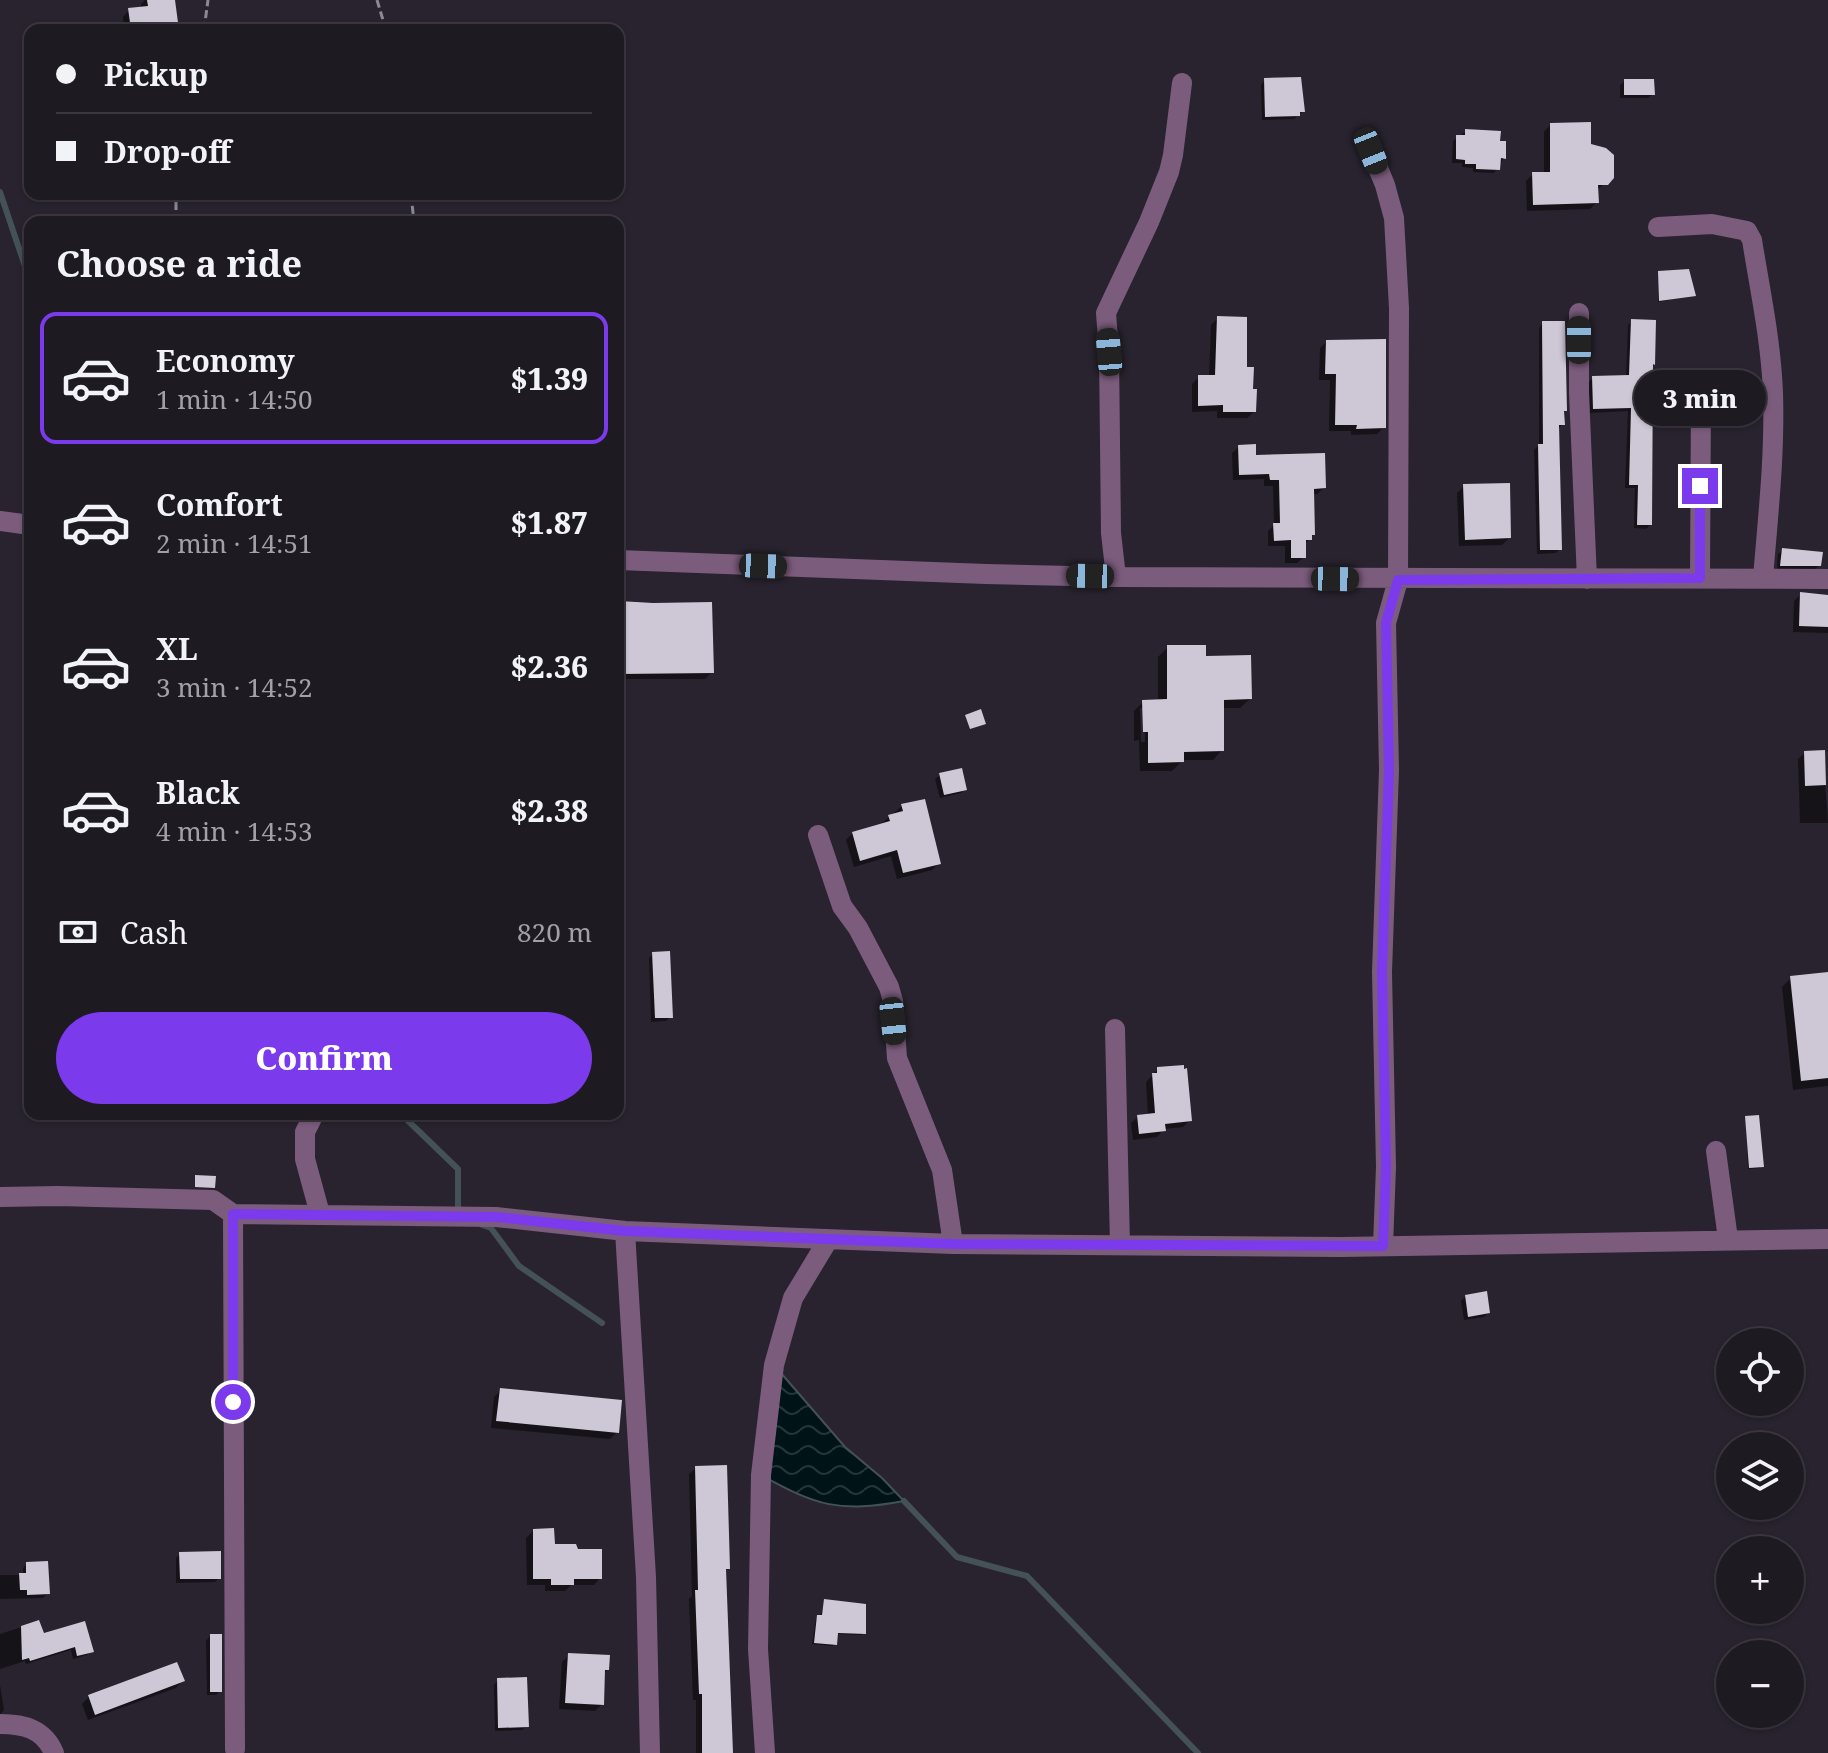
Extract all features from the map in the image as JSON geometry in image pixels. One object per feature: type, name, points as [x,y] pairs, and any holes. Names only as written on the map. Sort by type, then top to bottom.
[{"type":"street","points":[[1116,577],[1111,533],[1106,313],[1169,172],[1182,83]]},
{"type":"street","points":[[1371,151],[1394,218],[1399,308],[1398,580],[1386,623],[1389,770],[1382,972],[1386,1167],[1383,1246]]},
{"type":"street","points":[[1658,227],[1712,224],[1747,231],[1752,240],[1771,360],[1773,394],[1771,489],[1763,578]]},
{"type":"street","points":[[1579,313],[1579,393],[1587,579]]},
{"type":"street","points":[[1700,578],[1701,393]]},
{"type":"street","points":[[0,521],[24,524]]},
{"type":"street","points":[[624,560],[1116,577],[1828,579]]},
{"type":"street","points":[[818,835],[842,906],[858,928],[889,987],[893,1001],[897,1058],[942,1170],[953,1244]]},
{"type":"street","points":[[1115,1029],[1120,1245]]},
{"type":"street","points":[[311,1120],[305,1132],[305,1159],[320,1214]]},
{"type":"street","points":[[1716,1151],[1728,1239]]},
{"type":"street","points":[[0,1197],[213,1200],[233,1214],[496,1217],[625,1231],[953,1244],[1383,1246],[1828,1239]]},
{"type":"street","points":[[233,1214],[235,1749]]},
{"type":"street","points":[[625,1231],[646,1577],[650,1753]]},
{"type":"street","points":[[765,1753],[758,1649],[760,1491],[774,1365],[793,1298],[828,1240]]},
{"type":"street","points":[[0,1724],[39,1732],[49,1741],[54,1753]]},
{"type":"path","points":[[205,24],[208,0]]},
{"type":"path","points":[[377,0],[384,24]]},
{"type":"water","points":[[774,1365],[845,1447],[904,1501],[862,1506],[829,1504],[798,1494],[761,1475]]},
{"type":"building","points":[[147,0],[175,0],[178,24],[130,24],[128,8],[148,6]]},
{"type":"building","points":[[1301,77],[1305,112],[1300,112],[1300,116],[1265,117],[1264,78]]},
{"type":"building","points":[[1624,79],[1654,79],[1655,95],[1624,95]]},
{"type":"building","points":[[1591,122],[1591,144],[1606,148],[1614,155],[1614,178],[1608,185],[1598,185],[1599,203],[1533,205],[1532,172],[1550,172],[1550,123]]},
{"type":"building","points":[[1465,129],[1501,131],[1500,141],[1506,141],[1506,159],[1501,158],[1500,170],[1476,169],[1476,164],[1465,164],[1465,160],[1456,159],[1456,135],[1465,135]]},
{"type":"building","points":[[1689,269],[1696,296],[1659,301],[1658,271]]},
{"type":"building","points":[[1217,316],[1247,317],[1247,367],[1254,367],[1256,412],[1223,412],[1223,405],[1198,406],[1198,375],[1215,375]]},
{"type":"building","points":[[1631,319],[1656,320],[1652,525],[1637,525],[1638,485],[1629,485],[1631,408],[1593,409],[1592,376],[1629,375]]},
{"type":"building","points":[[1542,321],[1565,321],[1567,411],[1564,411],[1565,425],[1559,425],[1562,550],[1540,550],[1538,444],[1543,444]]},
{"type":"building","points":[[1386,339],[1386,428],[1356,429],[1357,425],[1335,425],[1336,374],[1325,374],[1326,340]]},
{"type":"building","points":[[1256,444],[1256,455],[1325,453],[1326,488],[1314,489],[1315,535],[1312,535],[1312,540],[1306,540],[1306,558],[1291,558],[1291,540],[1274,541],[1273,523],[1280,523],[1279,480],[1270,480],[1269,474],[1239,475],[1238,445]]},
{"type":"building","points":[[1510,483],[1511,538],[1465,540],[1463,484]]},
{"type":"building","points":[[1782,548],[1823,552],[1821,566],[1780,566]]},
{"type":"building","points":[[1800,592],[1828,595],[1828,627],[1799,626]]},
{"type":"building","points":[[624,601],[712,602],[714,673],[624,674]]},
{"type":"building","points":[[1167,645],[1206,645],[1206,656],[1251,655],[1252,699],[1224,700],[1224,751],[1184,752],[1184,762],[1148,763],[1148,732],[1143,732],[1142,700],[1167,699]]},
{"type":"building","points":[[981,709],[986,724],[970,729],[965,715]]},
{"type":"building","points":[[1825,750],[1826,785],[1805,786],[1804,751]]},
{"type":"building","points":[[962,768],[967,790],[944,795],[939,773]]},
{"type":"building","points":[[925,799],[941,864],[903,873],[897,850],[860,861],[852,832],[890,821],[888,815],[903,811],[901,804]]},
{"type":"building","points":[[670,951],[673,1018],[655,1018],[652,952]]},
{"type":"building","points":[[1828,972],[1828,1078],[1801,1081],[1790,976]]},
{"type":"building","points":[[1184,1065],[1184,1069],[1187,1068],[1192,1121],[1165,1124],[1166,1131],[1139,1134],[1137,1115],[1155,1113],[1152,1073],[1157,1073],[1157,1067]]},
{"type":"building","points":[[1759,1115],[1764,1167],[1749,1168],[1745,1116]]},
{"type":"building","points":[[195,1175],[216,1176],[215,1188],[195,1187]]},
{"type":"building","points":[[1487,1291],[1490,1313],[1468,1317],[1465,1295]]},
{"type":"building","points":[[500,1388],[622,1400],[619,1433],[496,1421]]},
{"type":"building","points":[[727,1465],[730,1569],[726,1569],[733,1753],[702,1753],[702,1694],[699,1694],[695,1590],[698,1590],[695,1466]]},
{"type":"building","points":[[554,1528],[555,1544],[576,1544],[578,1549],[602,1549],[602,1579],[574,1579],[574,1585],[551,1585],[551,1579],[533,1579],[533,1529]]},
{"type":"building","points":[[221,1551],[221,1579],[180,1579],[179,1552]]},
{"type":"building","points":[[48,1561],[50,1594],[27,1595],[27,1590],[20,1590],[19,1573],[26,1573],[26,1562]]},
{"type":"building","points":[[824,1599],[866,1604],[866,1634],[838,1633],[837,1645],[814,1643],[817,1615],[822,1615]]},
{"type":"building","points":[[39,1620],[44,1633],[85,1621],[94,1652],[77,1656],[75,1647],[30,1661],[29,1658],[22,1660],[21,1626]]},
{"type":"building","points":[[210,1634],[222,1634],[222,1692],[210,1692]]},
{"type":"building","points":[[568,1653],[610,1655],[609,1670],[605,1670],[604,1705],[565,1703]]},
{"type":"building","points":[[177,1662],[185,1681],[95,1715],[88,1695]]},
{"type":"building","points":[[527,1677],[529,1727],[498,1728],[497,1678]]},
{"type":"waterway","points":[[0,192],[24,263]]},
{"type":"waterway","points":[[407,1120],[458,1169],[458,1215]]},
{"type":"waterway","points":[[482,1225],[491,1228],[519,1266],[602,1323]]},
{"type":"waterway","points":[[904,1501],[957,1557],[1027,1576],[1198,1753]]},
{"type":"route","points":[[233,1402],[233,1214],[496,1217],[625,1231],[953,1244],[1383,1246],[1386,1098],[1382,972],[1389,770],[1386,623],[1398,580],[1700,578],[1700,486]]}]
